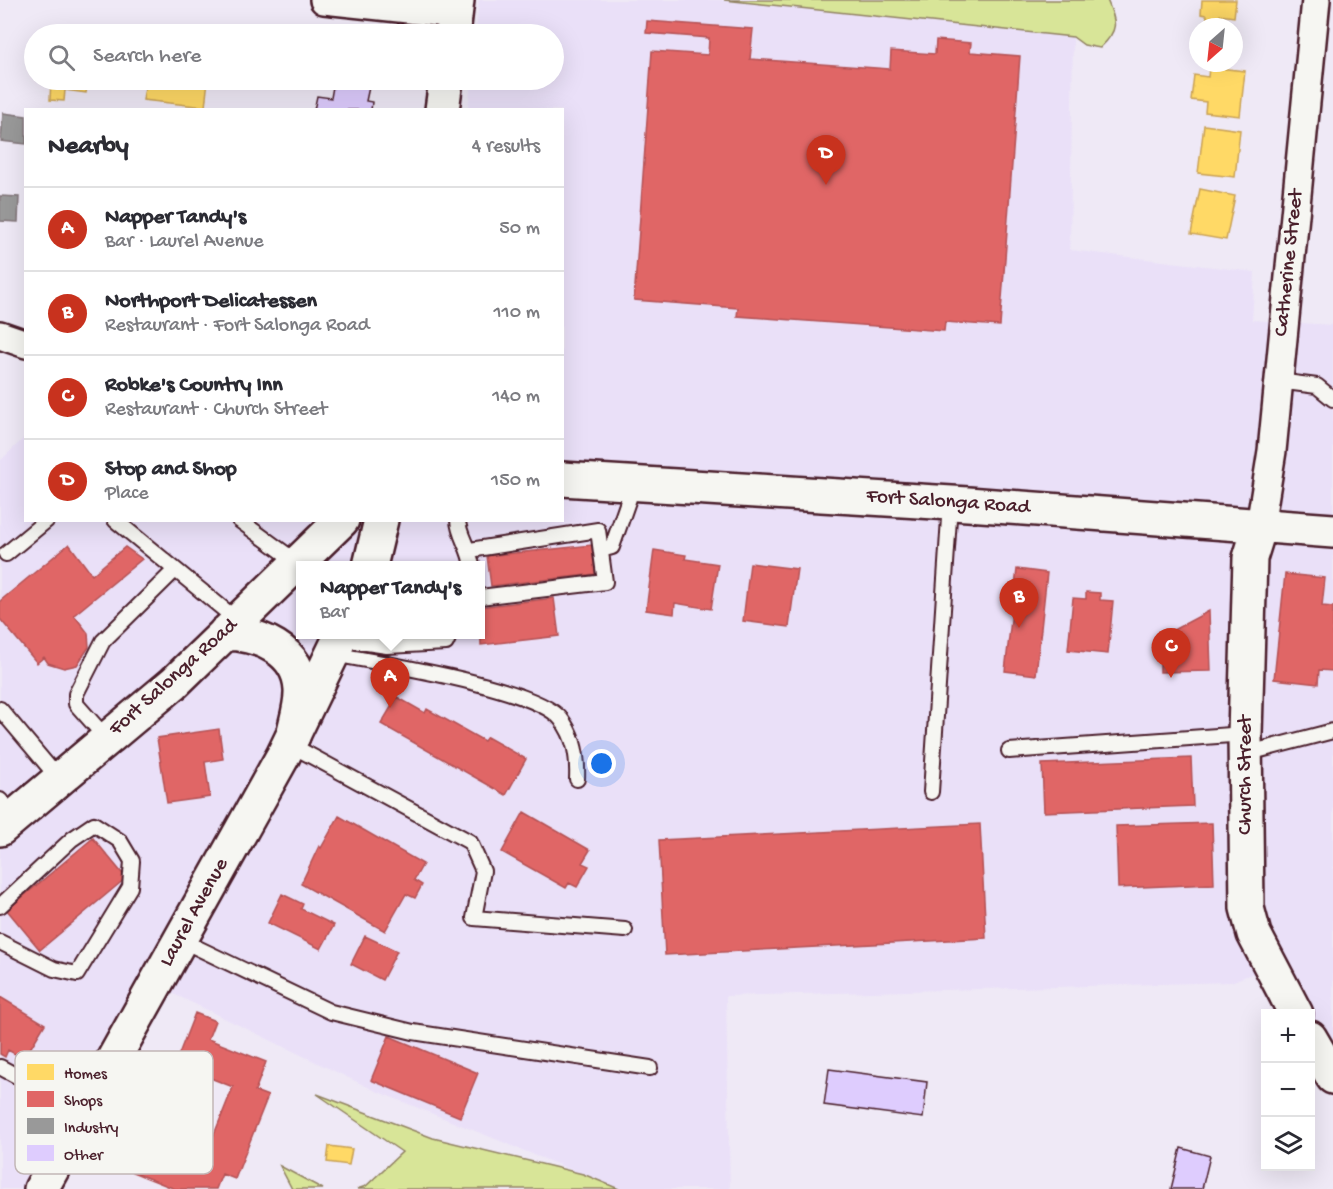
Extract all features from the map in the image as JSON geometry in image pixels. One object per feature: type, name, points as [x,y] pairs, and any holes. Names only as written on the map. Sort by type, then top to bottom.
[{"type":"main road","points":[[442,108],[445,90]]},
{"type":"main road","name":"Fort Salonga Road","points":[[564,479],[950,503],[1333,531]]},
{"type":"main road","name":"Fort Salonga Road","points":[[300,561],[340,522]]},
{"type":"main road","points":[[370,561],[380,522]]},
{"type":"main road","name":"Church Street","points":[[1260,526],[1250,558],[1245,744],[1249,921],[1293,1009]]},
{"type":"main road","name":"Fort Salonga Road","points":[[5,815],[59,779],[174,683],[296,565]]},
{"type":"main road","points":[[231,627],[278,647],[296,669],[302,688],[291,740]]},
{"type":"main road","name":"Laurel Avenue","points":[[119,1051],[291,740],[338,643]]},
{"type":"main road","points":[[1315,1045],[1333,1077]]},
{"type":"main road","name":"Laurel Avenue","points":[[41,1189],[49,1174]]},
{"type":"street","points":[[324,0],[455,16]]},
{"type":"street","name":"Catherine Street","points":[[1260,526],[1278,381],[1316,0]]},
{"type":"street","points":[[0,335],[24,343]]},
{"type":"lane","points":[[1278,381],[1317,386],[1333,399]]},
{"type":"lane","points":[[601,550],[612,547],[634,483]]},
{"type":"lane","points":[[931,792],[950,503]]},
{"type":"lane","points":[[6,555],[45,522]]},
{"type":"lane","points":[[118,522],[175,570],[231,627]]},
{"type":"lane","points":[[242,522],[296,562]]},
{"type":"lane","points":[[458,522],[458,528],[470,550],[471,561]]},
{"type":"lane","points":[[470,550],[518,548],[566,541],[598,530],[605,582],[569,581],[523,587],[485,596]]},
{"type":"lane","points":[[107,739],[76,704],[76,694],[103,640],[175,570]]},
{"type":"lane","points":[[338,643],[402,640],[446,643],[448,639]]},
{"type":"lane","points":[[338,643],[538,701],[560,718],[571,737],[578,753],[577,779]]},
{"type":"lane","points":[[0,709],[59,779]]},
{"type":"lane","points":[[1009,751],[1245,744],[1333,731]]},
{"type":"lane","points":[[291,740],[470,842],[483,871],[474,918],[625,930]]},
{"type":"lane","points":[[0,906],[72,839],[94,824],[120,841],[132,861],[130,887],[77,974],[54,969],[0,942]]},
{"type":"lane","points":[[181,940],[331,1012],[413,1032],[650,1068]]},
{"type":"lane","points":[[0,1067],[15,1075]]},
{"type":"shaded area","points":[[479,0],[721,0],[1073,37],[1070,250],[1255,272],[1252,320],[1333,325],[1333,1077],[1315,1045],[1315,1009],[1306,1009],[1272,966],[1231,982],[726,996],[730,1189],[619,1189],[376,1091],[153,984],[116,1051],[15,1051],[15,1174],[47,1174],[39,1189],[0,1189],[0,461],[24,438],[24,522],[564,522],[564,108],[468,108],[470,90],[564,90],[564,24],[477,24]]},
{"type":"green space","points":[[724,0],[1107,0],[1113,15],[1114,26],[1111,36],[1100,48],[1084,45],[1073,37]]},
{"type":"green space","points":[[317,1094],[433,1138],[583,1174],[619,1189],[357,1189],[366,1186],[402,1152]]},
{"type":"green space","points":[[280,1166],[323,1189],[292,1189]]},
{"type":"building: Homes","points":[[1202,0],[1236,0],[1234,17],[1220,15],[1220,18],[1207,18],[1207,15],[1201,14]]},
{"type":"building: Homes","points":[[1245,71],[1240,116],[1205,112],[1206,102],[1191,100],[1194,75],[1208,77],[1208,72]]},
{"type":"building: Homes","points":[[50,90],[65,90],[64,101],[50,100]]},
{"type":"building: Homes","points":[[65,90],[86,90],[86,93]]},
{"type":"building: Homes","points":[[144,90],[207,90],[205,107],[143,100]]},
{"type":"building: Homes","points":[[1204,125],[1240,130],[1235,177],[1198,173]]},
{"type":"building: Homes","points":[[1200,189],[1235,196],[1226,240],[1191,234]]},
{"type":"building: Homes","points":[[329,1146],[352,1149],[349,1165],[327,1162]]},
{"type":"building: Shops","points":[[647,21],[753,29],[750,59],[890,69],[891,51],[935,54],[936,40],[971,43],[970,52],[1020,56],[1000,326],[945,322],[944,331],[737,316],[738,308],[634,300],[652,51],[708,55],[709,38],[646,33]]},
{"type":"building: Shops","points":[[69,544],[92,575],[125,547],[142,559],[74,615],[88,633],[89,647],[77,665],[64,668],[48,663],[44,657],[37,663],[0,619],[0,601]]},
{"type":"building: Shops","points":[[592,545],[595,574],[491,586],[487,556]]},
{"type":"building: Shops","points":[[654,550],[686,555],[685,559],[718,564],[711,609],[675,603],[674,614],[646,610]]},
{"type":"building: Shops","points":[[750,563],[797,569],[789,627],[743,621]]},
{"type":"building: Shops","points":[[1017,569],[1047,573],[1036,675],[1005,671]]},
{"type":"building: Shops","points":[[1285,574],[1325,578],[1322,606],[1333,607],[1333,671],[1319,670],[1318,684],[1274,679]]},
{"type":"building: Shops","points":[[1086,592],[1100,593],[1100,600],[1113,601],[1108,654],[1068,650],[1073,598],[1086,599]]},
{"type":"building: Shops","points":[[554,598],[559,636],[481,645],[481,639],[485,639],[485,606]]},
{"type":"building: Shops","points":[[1209,611],[1211,671],[1160,672],[1160,637]]},
{"type":"building: Shops","points":[[397,697],[425,713],[427,709],[484,741],[487,737],[526,759],[506,795],[381,724]]},
{"type":"building: Shops","points":[[219,729],[223,759],[205,762],[210,797],[167,803],[157,738]]},
{"type":"building: Shops","points":[[1191,758],[1193,806],[1044,812],[1042,764]]},
{"type":"building: Shops","points":[[524,812],[590,850],[582,863],[589,866],[577,887],[569,883],[566,888],[502,852]]},
{"type":"building: Shops","points":[[339,816],[423,864],[414,880],[422,885],[415,898],[406,894],[385,931],[301,884],[319,846],[321,848]]},
{"type":"building: Shops","points":[[1212,823],[1214,884],[1118,888],[1116,826]]},
{"type":"building: Shops","points":[[980,824],[986,938],[665,955],[659,840]]},
{"type":"building: Shops","points":[[93,838],[126,878],[40,950],[7,910]]},
{"type":"building: Shops","points":[[282,894],[303,904],[301,909],[334,925],[321,949],[268,923]]},
{"type":"building: Shops","points":[[365,936],[397,951],[382,980],[351,964]]},
{"type":"building: Shops","points":[[0,997],[45,1024],[29,1051],[15,1051],[15,1054],[8,1050],[5,1057],[0,1054]]},
{"type":"building: Shops","points":[[195,1013],[215,1021],[208,1039],[266,1062],[255,1091],[268,1096],[235,1179],[222,1174],[216,1189],[175,1189],[138,1174],[213,1174],[213,1137],[233,1087],[213,1079],[213,1051],[180,1051]]},
{"type":"building: Shops","points":[[389,1036],[478,1073],[460,1117],[371,1080]]},
{"type":"building: Industry","points":[[3,113],[24,116],[24,144],[1,141]]},
{"type":"building: Industry","points":[[0,196],[19,197],[18,222],[0,221]]},
{"type":"building: Other","points":[[332,90],[368,90],[366,101],[372,102],[371,108],[314,108],[317,96],[331,98]]},
{"type":"building: Other","points":[[829,1069],[927,1082],[923,1118],[824,1105]]},
{"type":"building: Other","points":[[1181,1148],[1210,1156],[1202,1189],[1171,1189]]},
{"type":"place","name":"Stop and Shop","points":[[826,185]]},
{"type":"place","name":"Northport Delicatessen","points":[[1019,628]]},
{"type":"place","name":"Robke's Country Inn","points":[[1171,678]]},
{"type":"place","name":"Napper Tandy's","points":[[390,708]]}]
